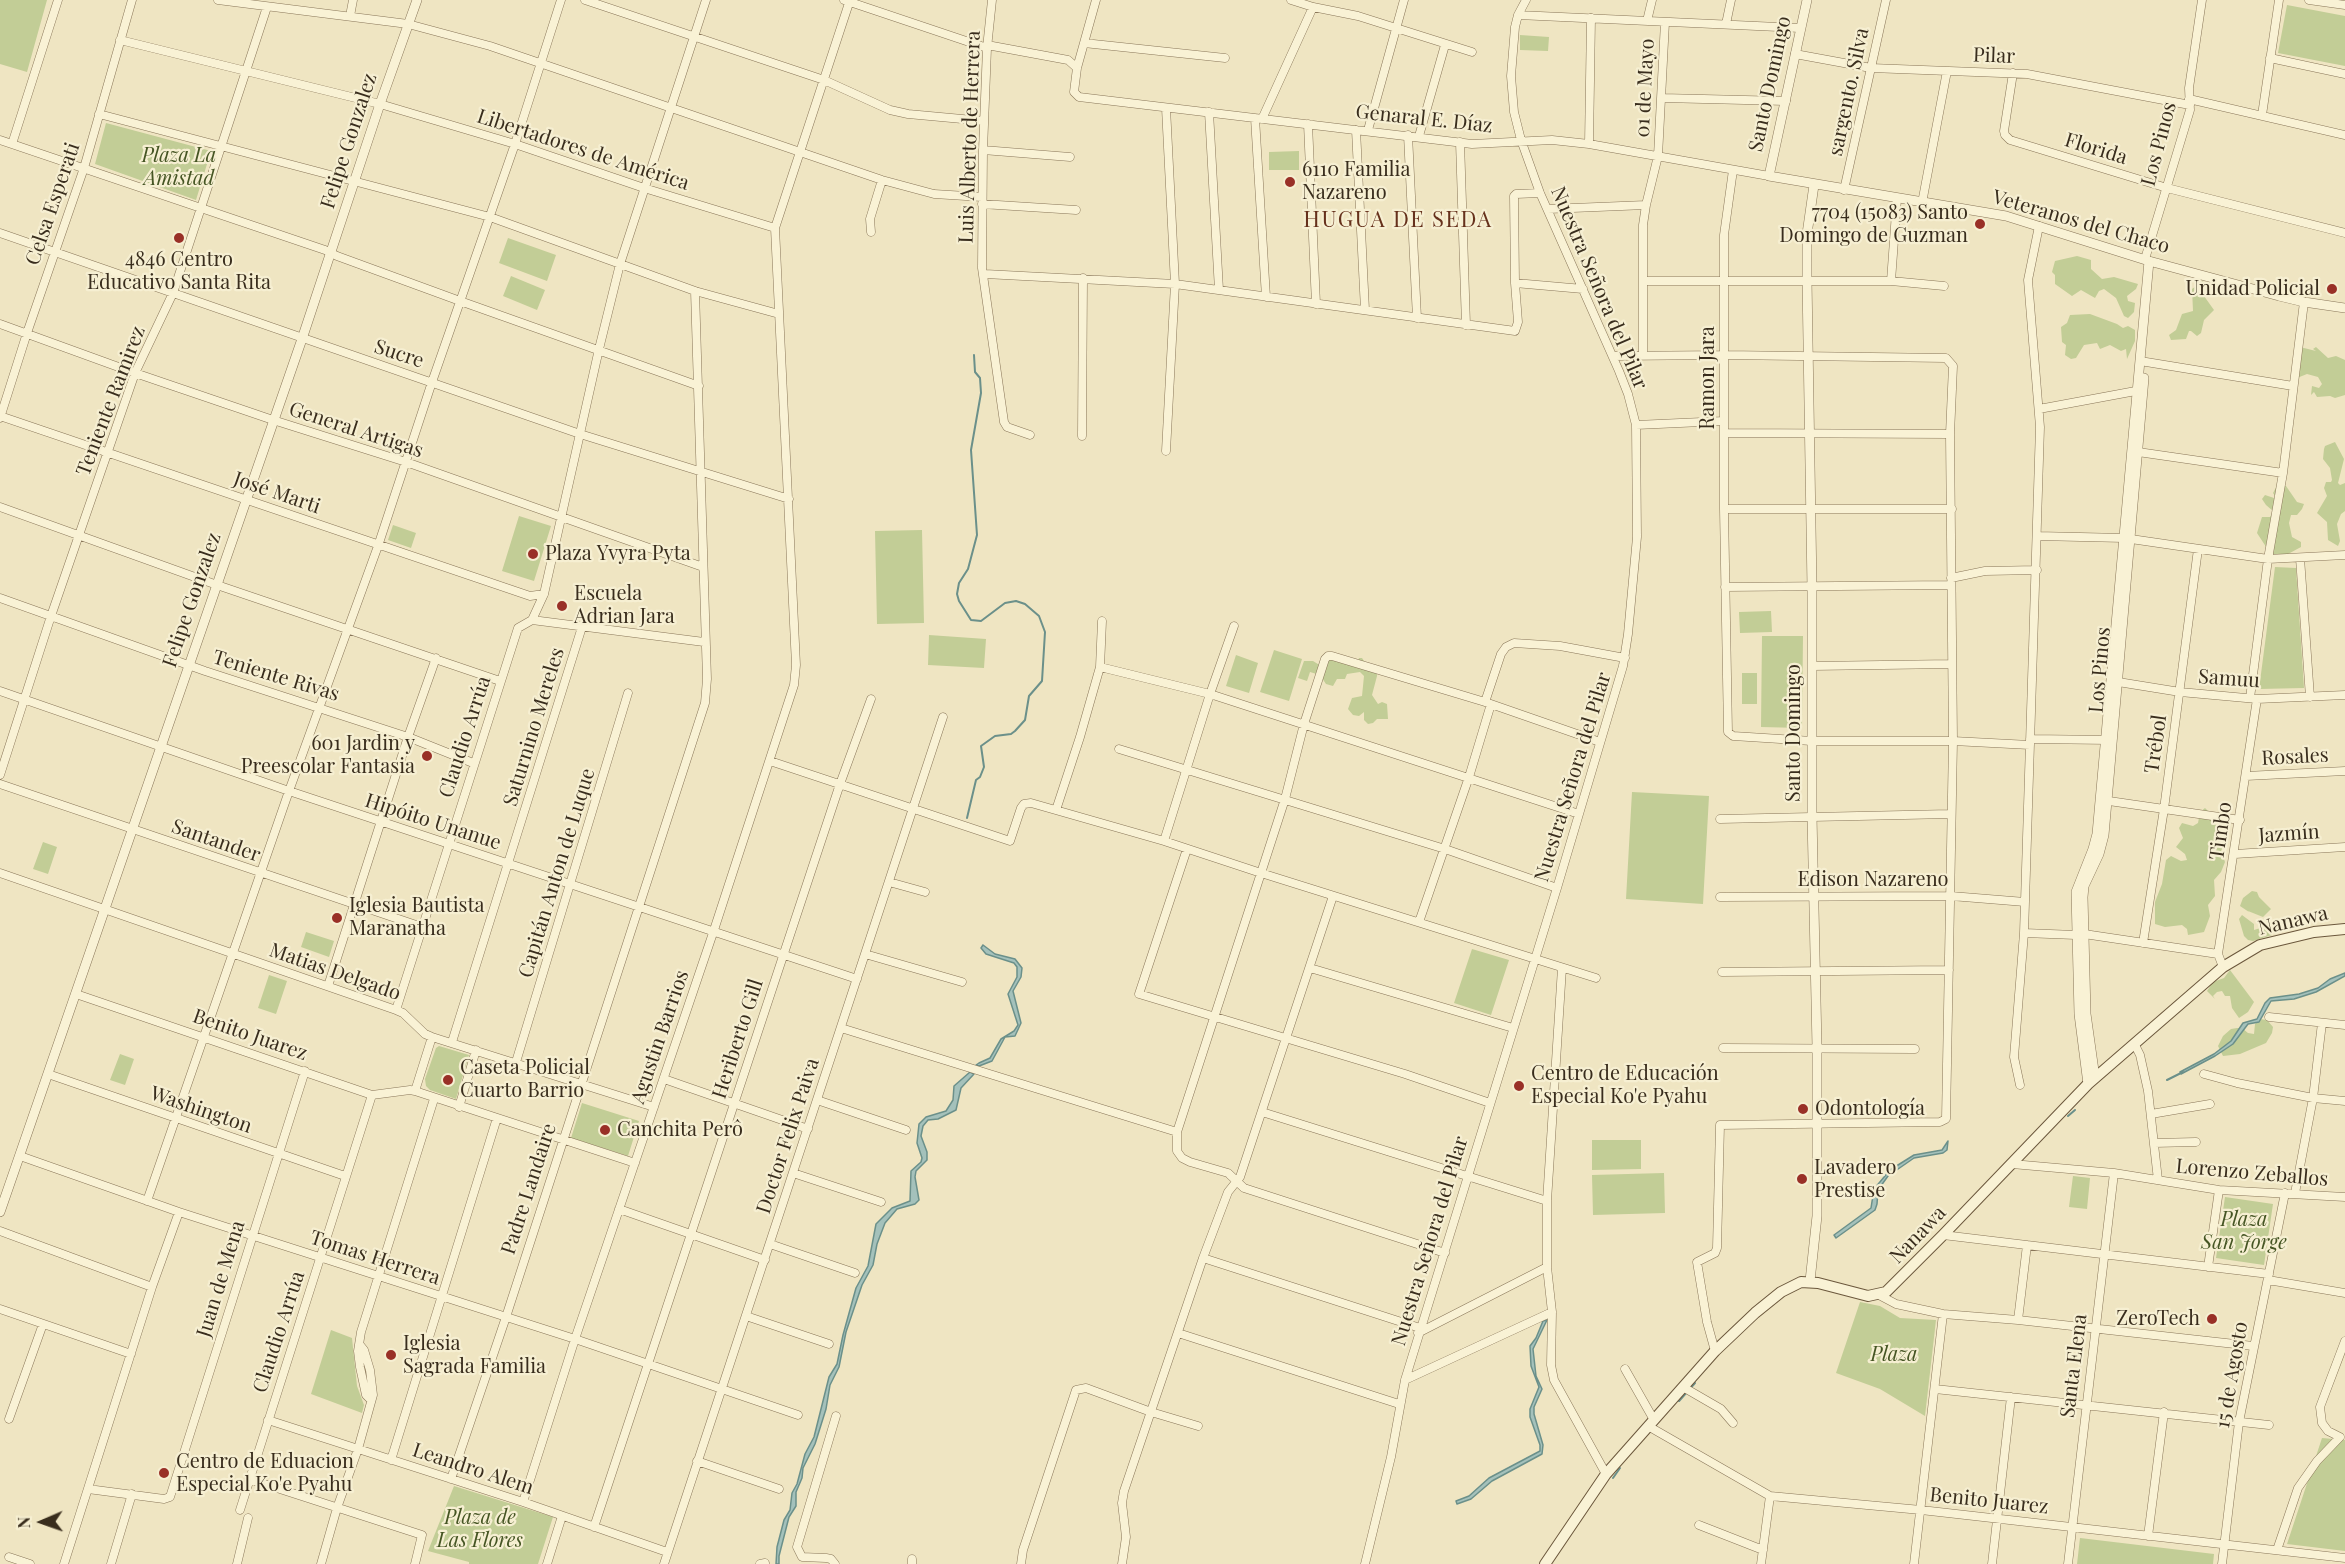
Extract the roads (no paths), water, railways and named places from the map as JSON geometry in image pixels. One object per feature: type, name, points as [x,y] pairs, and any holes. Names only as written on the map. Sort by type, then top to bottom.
[{"type":"main road","name":"Nanawa","points":[[1879,1295],[1894,1285],[2091,1081],[2223,967],[2260,945],[2314,932],[2345,928]]},
{"type":"main road","points":[[1545,1564],[1606,1473],[1715,1351],[1755,1312],[1801,1282],[1810,1281],[1857,1294],[1879,1295]]},
{"type":"street","points":[[12,144],[58,0]]},
{"type":"street","name":"Celsa Esperati","points":[[0,417],[54,251],[84,168],[132,0]]},
{"type":"street","points":[[218,0],[408,24],[490,46],[882,180],[934,194],[1076,210]]},
{"type":"street","points":[[350,16],[353,0]]},
{"type":"street","name":"Felipe Gonzalez","points":[[0,1212],[417,0]]},
{"type":"street","points":[[147,1201],[346,629],[378,546],[515,144],[561,0]]},
{"type":"street","points":[[585,0],[824,80],[890,110],[908,114],[984,121]]},
{"type":"street","name":"Claudio Arrúa","points":[[396,1010],[515,634],[522,624],[532,620],[544,594],[620,264],[706,0]]},
{"type":"street","name":"Luis Alberto de Herrera","points":[[992,0],[987,46],[984,121],[982,268],[985,274],[1004,422],[1007,427],[1030,435]]},
{"type":"street","points":[[775,228],[848,1],[987,46],[1068,60],[1077,68],[1096,0]]},
{"type":"street","points":[[1291,0],[1358,16],[1472,52]]},
{"type":"street","points":[[1368,130],[1404,0]]},
{"type":"street","name":"Nuestra Señora del Pilar","points":[[1365,1564],[1391,1457],[1405,1380],[1419,1330],[1445,1253],[1557,888],[1625,658],[1637,537],[1636,425],[1628,394],[1613,356],[1540,193],[1521,140],[1513,104],[1511,76],[1513,38],[1523,0]]},
{"type":"street","name":"01 de Mayo","points":[[1647,21],[1652,0]]},
{"type":"street","points":[[1726,24],[1731,0]]},
{"type":"street","name":"Santo Domingo","points":[[1769,176],[1807,0]]},
{"type":"street","name":"sargento. Silva","points":[[1844,190],[1886,0]]},
{"type":"street","name":"Los Pinos","points":[[2091,1081],[2080,934],[2084,886],[2101,847],[2103,800],[2127,539],[2138,452],[2149,261],[2190,102],[2202,0]]},
{"type":"street","points":[[2262,115],[2279,0]]},
{"type":"street","points":[[2309,0],[2345,5]]},
{"type":"street","name":"Teniente Ramirez","points":[[0,775],[78,536],[135,373],[172,293],[267,7]]},
{"type":"street","points":[[1266,297],[1258,118],[1313,7]]},
{"type":"street","points":[[1518,15],[1800,28]]},
{"type":"street","points":[[1589,144],[1591,18]]},
{"type":"street","name":"01 de Mayo","points":[[1646,205],[1658,156],[1665,22]]},
{"type":"street","name":"Libertadores de América","points":[[120,40],[380,104],[515,144],[644,188],[775,228]]},
{"type":"street","points":[[1084,42],[1225,58]]},
{"type":"street","points":[[1419,136],[1445,45]]},
{"type":"street","name":"Pilar","points":[[1795,54],[1871,68],[2013,73],[2262,115],[2345,135]]},
{"type":"street","points":[[2270,58],[2345,74]]},
{"type":"street","name":"Genaral E. Díaz","points":[[1077,68],[1075,95],[1079,97],[1460,142],[1492,144],[1521,140],[1552,140],[1589,144],[1769,176]]},
{"type":"street","points":[[1922,203],[1947,71]]},
{"type":"street","name":"Florida","points":[[2013,73],[2004,131],[2007,137],[2167,188],[2345,233]]},
{"type":"street","points":[[1662,98],[1786,101]]},
{"type":"street","points":[[1166,108],[1175,284],[1166,451]]},
{"type":"street","points":[[1209,112],[1219,290]]},
{"type":"street","points":[[99,114],[490,218],[695,291],[779,314]]},
{"type":"street","points":[[1308,124],[1316,304]]},
{"type":"street","points":[[1356,130],[1365,310]]},
{"type":"street","points":[[1408,135],[1417,318]]},
{"type":"street","points":[[0,140],[331,253],[460,302],[699,386]]},
{"type":"street","points":[[1460,142],[1466,325]]},
{"type":"street","points":[[983,150],[1070,157]]},
{"type":"street","name":"Ramon Jara","points":[[1733,170],[1724,235],[1727,730],[1732,736],[1812,741]]},
{"type":"street","name":"Veteranos del Chaco","points":[[1769,176],[2006,216],[2149,261],[2304,302],[2345,308]]},
{"type":"street","points":[[871,232],[870,219],[882,180]]},
{"type":"street","name":"Santo Domingo","points":[[1810,1281],[1817,1216],[1817,1047],[1812,816],[1812,588],[1807,280],[1808,234],[1814,185]]},
{"type":"street","points":[[985,274],[1175,284],[1513,331],[1518,330],[1514,196],[1540,193]]},
{"type":"street","points":[[1891,281],[1897,199]]},
{"type":"street","points":[[1548,208],[1646,205],[1643,225],[1643,355]]},
{"type":"street","points":[[2020,1084],[2014,1057],[2024,933],[2037,570],[2040,409],[2028,280],[2039,226]]},
{"type":"street","name":"Agustin Barrios","points":[[523,1502],[575,1339],[714,930],[794,685],[796,665],[775,228]]},
{"type":"street","name":"Sucre","points":[[0,233],[580,434],[789,499]]},
{"type":"street","points":[[1082,436],[1083,278]]},
{"type":"street","points":[[1643,281],[1891,281],[1944,286]]},
{"type":"street","points":[[1515,283],[1583,289]]},
{"type":"street","name":"Padre Landaire","points":[[451,1479],[506,1317],[705,703],[707,679],[704,642],[695,291]]},
{"type":"street","name":"Timbo","points":[[2218,954],[2246,776],[2268,559],[2283,473],[2304,302]]},
{"type":"street","name":"General Artigas","points":[[0,324],[273,420],[406,462],[702,567]]},
{"type":"street","points":[[1613,356],[1725,355],[1948,359],[1953,366],[1950,434],[1953,741],[1946,1119],[1940,1122],[1723,1125],[1719,1128],[1717,1248],[1714,1253],[1697,1262],[1707,1322],[1715,1351]]},
{"type":"street","points":[[2143,362],[2294,386]]},
{"type":"street","points":[[2040,409],[2140,391],[2127,539]]},
{"type":"street","name":"José Marti","points":[[0,417],[530,596],[544,594]]},
{"type":"street","points":[[1636,425],[1724,421]]},
{"type":"street","points":[[1724,433],[1950,434]]},
{"type":"street","points":[[2138,452],[2283,473]]},
{"type":"street","points":[[0,507],[217,585],[500,681]]},
{"type":"street","points":[[1724,509],[1952,509]]},
{"type":"street","points":[[2037,536],[2127,539],[2268,559],[2345,555]]},
{"type":"street","name":"Trébol","points":[[2143,943],[2164,809],[2199,549]]},
{"type":"street","points":[[2300,558],[2310,697]]},
{"type":"street","points":[[1725,587],[1812,588],[1951,582],[1985,571],[2037,570]]},
{"type":"street","name":"Teniente Rivas","points":[[0,598],[189,666],[408,737],[473,763]]},
{"type":"street","points":[[532,620],[704,642]]},
{"type":"street","points":[[1056,810],[1100,667],[1102,621]]},
{"type":"street","points":[[1164,841],[1234,626]]},
{"type":"street","name":"Saturnino Mereles","points":[[452,1042],[582,627]]},
{"type":"street","points":[[1419,922],[1469,777],[1501,654],[1506,647],[1514,643],[1560,646],[1625,658]]},
{"type":"street","points":[[1445,1253],[1244,1188],[1237,1184],[1228,1173],[1182,1158],[1177,1151],[1177,1132],[1285,798],[1324,659],[1330,656],[1488,703],[1600,742]]},
{"type":"street","points":[[328,986],[408,737],[436,658]]},
{"type":"street","points":[[1812,666],[1952,664]]},
{"type":"street","points":[[1100,667],[1210,694],[1579,814]]},
{"type":"street","name":"Samuu","points":[[2114,682],[2180,692],[2253,699],[2345,695]]},
{"type":"street","name":"Hipóito Unanue","points":[[0,691],[289,791],[857,979]]},
{"type":"street","name":"Capitán Anton de Luque","points":[[516,1062],[628,693]]},
{"type":"street","name":"Heriberto Gill","points":[[594,1527],[783,954],[871,699]]},
{"type":"street","name":"Doctor Felix Paiva","points":[[663,1564],[943,717]]},
{"type":"street","points":[[1812,741],[2109,740]]},
{"type":"street","points":[[1119,749],[1285,798],[1445,849],[1557,888]]},
{"type":"street","points":[[770,761],[1011,841],[1021,808],[1024,804],[1030,803],[1164,841],[1596,978]]},
{"type":"street","name":"Rosales","points":[[2246,776],[2345,771]]},
{"type":"street","name":"Santander","points":[[0,783],[422,927]]},
{"type":"street","points":[[2103,800],[2240,820]]},
{"type":"street","points":[[1720,819],[1950,814]]},
{"type":"street","name":"Jazmín","points":[[2235,854],[2345,847]]},
{"type":"street","points":[[1187,849],[1139,994],[1405,1074],[1490,1103]]},
{"type":"street","name":"Matias Delgado","points":[[0,873],[396,1010],[403,1013],[425,1034],[432,1037],[654,1107]]},
{"type":"street","points":[[889,882],[925,892]]},
{"type":"street","points":[[1122,1564],[1126,1537],[1122,1513],[1123,1498],[1203,1258],[1228,1192],[1237,1184],[1333,896]]},
{"type":"street","name":"Edison Nazareno","points":[[1720,897],[1951,896],[2025,902]]},
{"type":"street","points":[[2024,933],[2080,934],[2218,954],[2223,967]]},
{"type":"street","points":[[865,954],[962,982]]},
{"type":"street","points":[[1310,968],[1513,1028]]},
{"type":"street","points":[[1562,968],[1547,1201],[1547,1267],[1552,1312],[1551,1365],[1554,1380],[1606,1473]]},
{"type":"street","points":[[1722,972],[1949,970]]},
{"type":"street","name":"Benito Juarez","points":[[76,994],[372,1095],[410,1090],[415,1092]]},
{"type":"street","points":[[2269,1017],[2345,1025]]},
{"type":"street","points":[[2295,1193],[2313,1098],[2322,1023]]},
{"type":"street","points":[[841,1028],[1177,1132]]},
{"type":"street","points":[[432,1037],[415,1092],[635,1163]]},
{"type":"street","points":[[2135,1044],[2140,1055],[2151,1114],[2157,1180]]},
{"type":"street","points":[[1723,1048],[1915,1049]]},
{"type":"street","points":[[459,1107],[476,1050]]},
{"type":"street","name":"Juan de Mena","points":[[132,1494],[164,1499],[170,1497],[304,1071]]},
{"type":"street","name":"Washington","points":[[48,1074],[345,1176]]},
{"type":"street","points":[[2204,1074],[2236,1083],[2313,1098],[2345,1101]]},
{"type":"street","points":[[664,1079],[808,1129]]},
{"type":"street","name":"Claudio Arrúa","points":[[240,1510],[372,1095]]},
{"type":"street","points":[[321,1564],[370,1410],[370,1400],[366,1395],[361,1376],[358,1351],[361,1332],[434,1099]]},
{"type":"street","points":[[817,1100],[906,1130]]},
{"type":"street","points":[[2151,1114],[2210,1104]]},
{"type":"street","points":[[1262,1112],[1547,1201]]},
{"type":"street","points":[[391,1460],[497,1118]]},
{"type":"street","points":[[2154,1143],[2196,1142]]},
{"type":"street","name":"Tomas Herrera","points":[[20,1156],[179,1212],[575,1339],[798,1415]]},
{"type":"street","name":"Lorenzo Zeballos","points":[[2012,1164],[2114,1173],[2219,1190],[2345,1197]]},
{"type":"street","points":[[793,1173],[881,1202]]},
{"type":"street","name":"Santa Elena","points":[[2068,1564],[2114,1173]]},
{"type":"street","points":[[2208,1267],[2219,1190]]},
{"type":"street","name":"15 de Agosto","points":[[2222,1564],[2239,1422],[2285,1193]]},
{"type":"street","points":[[619,1209],[765,1260]]},
{"type":"street","points":[[64,1564],[152,1287],[179,1212]]},
{"type":"street","points":[[0,1231],[152,1287]]},
{"type":"street","points":[[1943,1235],[2208,1267],[2345,1293]]},
{"type":"street","points":[[770,1244],[855,1273]]},
{"type":"street","points":[[2018,1320],[2027,1245]]},
{"type":"street","points":[[1203,1258],[1419,1330],[1547,1267]]},
{"type":"street","points":[[1879,1295],[1896,1304],[1943,1314],[2253,1346]]},
{"type":"street","points":[[0,1309],[131,1354]]},
{"type":"street","points":[[1405,1380],[1552,1312]]},
{"type":"street","points":[[1914,1564],[1943,1314]]},
{"type":"street","points":[[746,1316],[829,1344]]},
{"type":"street","points":[[9,1419],[43,1324]]},
{"type":"street","points":[[1178,1333],[1400,1404]]},
{"type":"street","points":[[2277,1550],[2298,1488],[2317,1461],[2342,1437],[2328,1431],[2322,1423],[2320,1407],[2345,1341]]},
{"type":"street","points":[[1624,1369],[1651,1423]]},
{"type":"street","points":[[1683,1387],[1721,1408],[1733,1423]]},
{"type":"street","points":[[1021,1564],[1023,1550],[1076,1390],[1086,1388],[1151,1412],[1198,1426]]},
{"type":"street","points":[[1935,1389],[2269,1425]]},
{"type":"street","points":[[1992,1564],[2011,1397]]},
{"type":"street","points":[[2148,1536],[2164,1412]]},
{"type":"street","points":[[835,1564],[826,1557],[802,1557],[797,1547],[836,1416]]},
{"type":"street","name":"Leandro Alem","points":[[268,1420],[523,1502],[667,1552]]},
{"type":"street","name":"Benito Juarez","points":[[1651,1423],[1770,1496],[1921,1510],[2345,1558]]},
{"type":"street","points":[[697,1461],[778,1489]]},
{"type":"street","points":[[249,1479],[422,1535],[415,1564]]},
{"type":"street","points":[[88,1489],[132,1494],[111,1564]]},
{"type":"street","points":[[1761,1564],[1770,1496]]},
{"type":"street","points":[[547,1564],[562,1516]]},
{"type":"street","points":[[237,1564],[248,1518]]},
{"type":"street","points":[[1699,1525],[1763,1550]]},
{"type":"street","points":[[9,1557],[30,1564]]},
{"type":"water","points":[[983,945],[995,954],[1015,959],[1022,968],[1021,977],[1013,991],[1021,1023],[1015,1036],[1005,1037],[992,1061],[979,1066],[976,1065],[990,1058],[1001,1039],[1014,1031],[1018,1025],[1008,994],[1017,977],[1017,967],[1014,963],[986,954],[981,948]]},
{"type":"water","points":[[2345,973],[2345,976],[2316,992],[2294,999],[2271,1001],[2259,1022],[2248,1024],[2233,1044],[2181,1074],[2180,1072],[2214,1054],[2231,1041],[2243,1023],[2257,1019],[2270,998],[2299,994],[2318,988],[2330,979]]},
{"type":"water","points":[[970,1072],[974,1074],[961,1088],[956,1110],[938,1119],[928,1120],[923,1126],[921,1136],[927,1152],[927,1160],[916,1171],[919,1200],[915,1204],[897,1209],[885,1223],[877,1244],[873,1265],[862,1285],[846,1332],[839,1367],[830,1385],[826,1409],[815,1444],[803,1468],[802,1478],[796,1492],[796,1506],[789,1517],[779,1564],[776,1564],[777,1547],[784,1520],[790,1510],[792,1493],[797,1484],[805,1454],[814,1437],[829,1377],[837,1364],[856,1288],[868,1266],[876,1224],[892,1208],[910,1201],[911,1171],[921,1162],[922,1158],[917,1143],[919,1124],[926,1117],[946,1111],[953,1100],[954,1086]]},
{"type":"water","points":[[1948,1141],[1947,1150],[1943,1153],[1914,1158],[1888,1176],[1878,1190],[1875,1210],[1836,1238],[1834,1235],[1871,1208],[1874,1189],[1890,1170],[1914,1155],[1942,1150]]},
{"type":"water","points":[[1547,1320],[1533,1349],[1536,1376],[1542,1389],[1534,1407],[1534,1414],[1543,1445],[1542,1454],[1492,1481],[1471,1499],[1457,1504],[1456,1501],[1469,1496],[1489,1478],[1540,1451],[1530,1417],[1530,1409],[1539,1387],[1531,1366],[1530,1346],[1543,1321]]},
{"type":"waterway","points":[[967,818],[976,780],[980,777],[984,767],[981,746],[995,736],[1011,734],[1015,731],[1025,720],[1029,696],[1042,681],[1045,632],[1039,616],[1025,604],[1016,601],[1005,603],[981,621],[971,620],[957,594],[959,583],[968,569],[977,535],[971,450],[981,393],[980,378],[975,372],[974,355]]},
{"type":"waterway","points":[[2167,1080],[2183,1072]]},
{"type":"waterway","points":[[2068,1116],[2075,1110]]},
{"type":"waterway","points":[[1679,1401],[1695,1383]]},
{"type":"waterway","points":[[1613,1478],[1620,1468]]},
{"type":"place","name":"6110 Familia Nazareno","points":[[1290,182]]},
{"type":"place","name":"7704 (15083) Santo Domingo de Guzman","points":[[1980,224]]},
{"type":"place","name":"4846 Centro Educativo Santa Rita","points":[[179,238]]},
{"type":"place","name":"Unidad Policial","points":[[2332,289]]},
{"type":"place","name":"Plaza Yvyra Pyta","points":[[533,554]]},
{"type":"place","name":"Escuela Adrian Jara","points":[[562,606]]},
{"type":"place","name":"601 Jardin y Preescolar Fantasia","points":[[427,756]]},
{"type":"place","name":"Iglesia Bautista Maranatha","points":[[337,918]]},
{"type":"place","name":"Caseta Policial Cuarto Barrio","points":[[448,1080]]},
{"type":"place","name":"Centro de Educación Especial Ko'e Pyahu","points":[[1519,1086]]},
{"type":"place","name":"Odontología","points":[[1803,1109]]},
{"type":"place","name":"Canchita Perô","points":[[605,1130]]},
{"type":"place","name":"Lavadero Prestise","points":[[1802,1179]]},
{"type":"place","name":"ZeroTech","points":[[2212,1319]]},
{"type":"place","name":"Iglesia Sagrada Familia","points":[[391,1355]]},
{"type":"place","name":"Centro de Eduacion Especial Ko'e Pyahu","points":[[164,1473]]},
{"type":"district","name":"HUGUA DE SEDA","points":[[1398,220]]},
{"type":"park label","name":"Plaza La Amistad","points":[[179,168]]},
{"type":"park label","name":"Plaza San Jorge","points":[[2244,1232]]},
{"type":"park label","name":"Plaza","points":[[1894,1355]]},
{"type":"park label","name":"Plaza de Las Flores","points":[[480,1530]]}]
